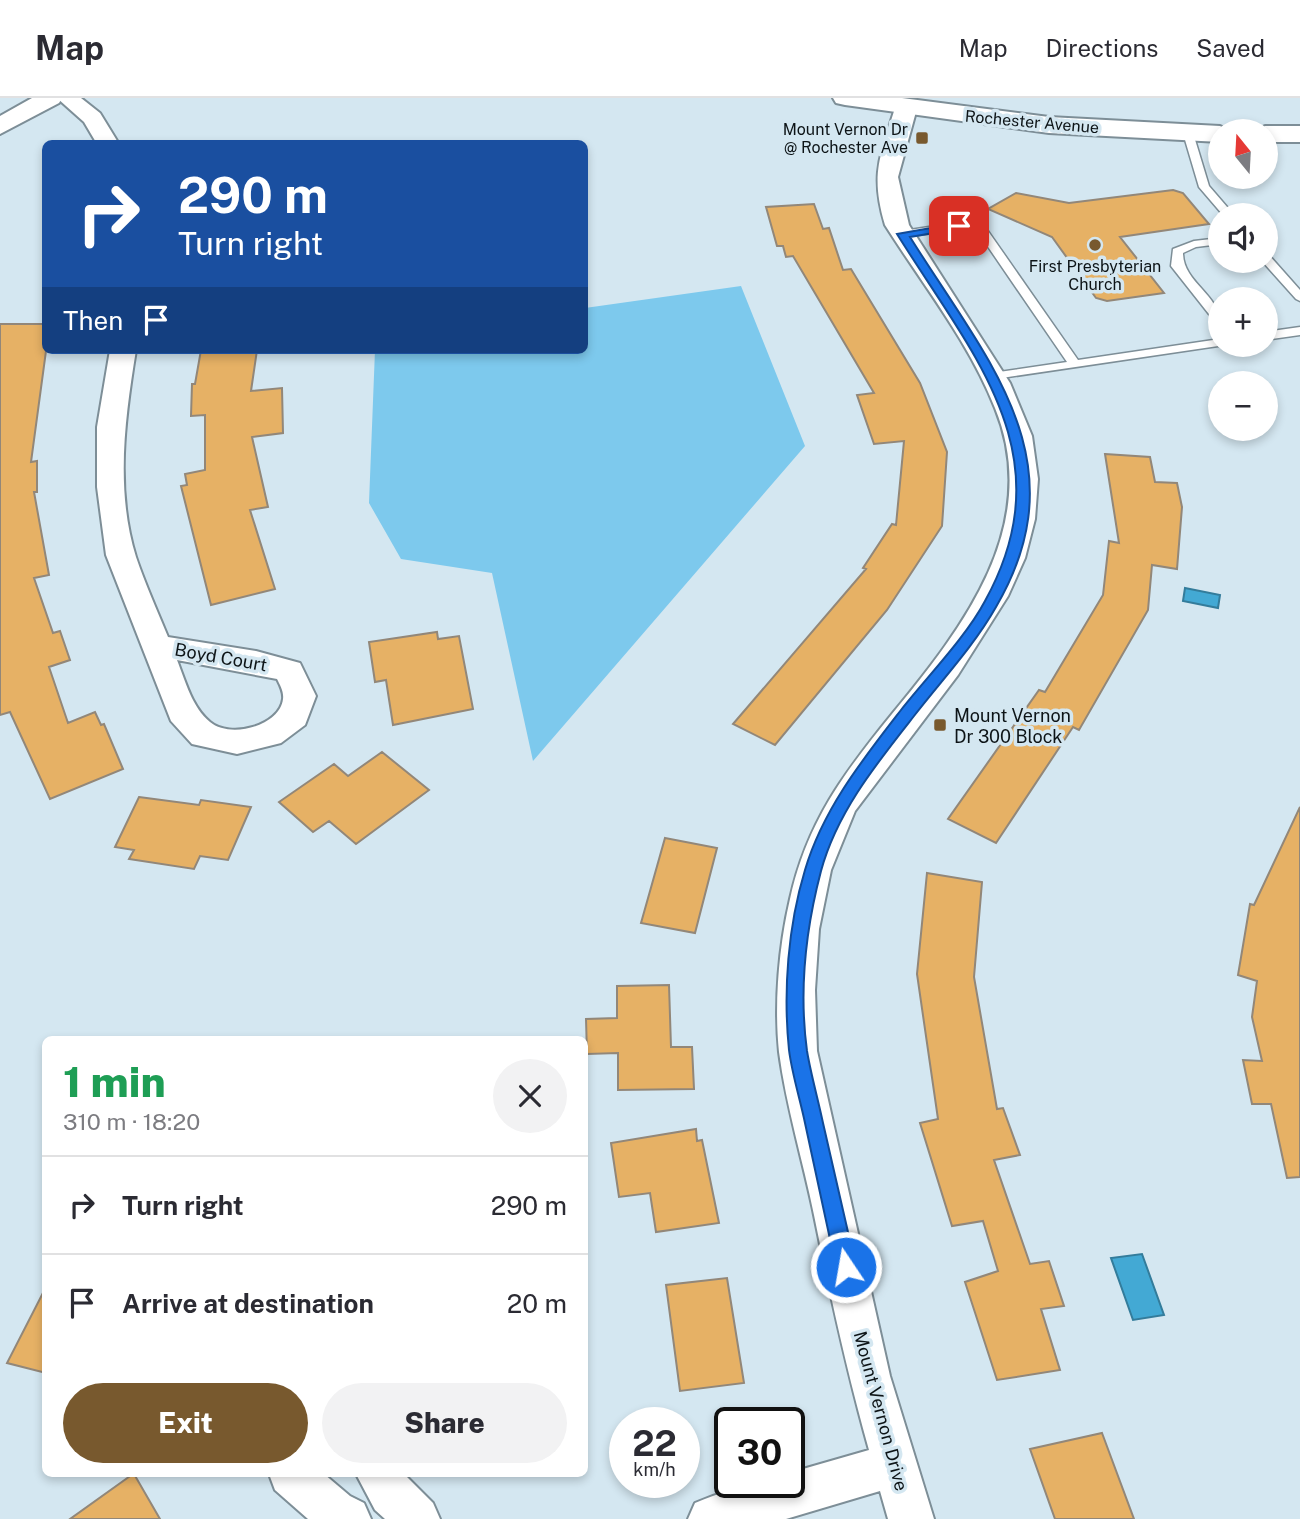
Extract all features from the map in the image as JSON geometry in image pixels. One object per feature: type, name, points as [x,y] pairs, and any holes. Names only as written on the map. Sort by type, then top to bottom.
[{"type":"main road","points":[[0,126],[50,98]]},
{"type":"main road","name":"Rochester Avenue","points":[[845,98],[1049,125],[1208,134]]},
{"type":"main road","points":[[1278,134],[1300,134]]},
{"type":"street","points":[[68,98],[92,118],[106,140]]},
{"type":"street","name":"Mount Vernon Drive","points":[[906,108],[888,154],[888,201],[903,234],[992,377],[1018,435],[1025,498],[1011,563],[990,606],[868,764],[837,813],[814,868],[800,929],[796,995],[798,1051],[869,1376],[911,1519]]},
{"type":"street","name":"Boyd Court","points":[[122,354],[110,427],[111,487],[121,555],[154,645]]},
{"type":"street","points":[[711,1519],[895,1464]]},
{"type":"street","points":[[294,1477],[334,1512],[348,1519]]},
{"type":"street","points":[[381,1477],[391,1494],[417,1519]]},
{"type":"lane","points":[[1188,133],[1205,187],[1219,203]]},
{"type":"lane","points":[[903,234],[959,226],[984,233],[1075,365]]},
{"type":"lane","points":[[1208,242],[1177,251],[1177,266],[1208,305]]},
{"type":"lane","points":[[1278,272],[1300,297]]},
{"type":"lane","points":[[1278,334],[1300,331]]},
{"type":"lane","points":[[992,377],[1208,345]]},
{"type":"shaded area","points":[[741,286],[805,446],[533,761],[492,573],[401,559],[369,503],[375,354],[588,354],[588,308]]},
{"type":"shaded area","points":[[1185,588],[1220,595],[1218,608],[1183,601]]},
{"type":"shaded area","points":[[1142,1254],[1164,1315],[1133,1320],[1111,1258]]},
{"type":"building","name":"First Presbyterian Church","points":[[1173,190],[1183,193],[1208,224],[1120,237],[1164,293],[1107,301],[1096,298],[1052,237],[988,209],[1016,193],[1069,203]]},
{"type":"building","points":[[814,204],[823,229],[829,228],[843,270],[851,269],[920,383],[947,452],[942,526],[887,610],[775,745],[733,724],[866,569],[863,568],[892,524],[896,525],[904,441],[874,444],[857,395],[874,393],[793,256],[786,257],[783,246],[777,246],[766,207]]},
{"type":"building","points":[[0,324],[42,324],[42,354],[46,354],[31,462],[37,461],[37,492],[34,492],[49,575],[34,578],[53,633],[60,631],[70,660],[49,667],[68,723],[95,712],[101,725],[104,724],[123,769],[50,799],[10,712],[0,715]]},
{"type":"building","points":[[200,354],[256,354],[251,391],[282,388],[283,433],[252,437],[268,507],[250,510],[275,589],[211,605],[181,486],[187,485],[185,474],[205,470],[205,415],[191,416],[192,384],[195,384]]},
{"type":"building","points":[[1105,454],[1150,457],[1155,482],[1177,483],[1182,507],[1177,569],[1152,565],[1148,610],[1079,730],[1073,727],[996,843],[948,819],[1039,690],[1045,692],[1103,595],[1109,541],[1119,543]]},
{"type":"building","points":[[437,632],[438,639],[459,636],[473,709],[393,725],[386,680],[375,682],[369,642]]},
{"type":"building","points":[[382,752],[429,790],[356,844],[329,821],[313,832],[279,802],[334,764],[348,776]]},
{"type":"building","points":[[139,797],[199,805],[201,800],[251,807],[228,860],[200,856],[194,869],[129,859],[134,850],[115,847]]},
{"type":"building","points":[[1300,807],[1300,1177],[1287,1178],[1271,1104],[1252,1104],[1243,1060],[1262,1061],[1252,1017],[1257,981],[1238,975],[1250,904],[1254,905]]},
{"type":"building","points":[[665,838],[717,848],[695,933],[641,923]]},
{"type":"building","points":[[927,873],[982,882],[974,977],[997,1109],[1003,1108],[1020,1155],[994,1160],[1030,1264],[1049,1261],[1064,1306],[1041,1309],[1060,1370],[997,1380],[965,1282],[998,1271],[983,1221],[952,1226],[920,1123],[938,1119],[917,974]]},
{"type":"building","points":[[669,985],[671,1047],[692,1047],[694,1089],[618,1090],[618,1053],[588,1054],[586,1019],[617,1018],[617,986]]},
{"type":"building","points":[[696,1129],[697,1141],[702,1140],[719,1223],[656,1232],[650,1193],[619,1197],[611,1143]]},
{"type":"building","points":[[727,1278],[744,1383],[680,1391],[666,1285]]},
{"type":"building","points":[[42,1295],[42,1372],[7,1363]]},
{"type":"building","points":[[1102,1433],[1134,1519],[1055,1519],[1030,1449]]},
{"type":"building","points":[[129,1477],[136,1477],[160,1519],[70,1519]]},
{"type":"place","name":"Mount Vernon Dr @ Rochester Ave","points":[[922,138]]},
{"type":"place","name":"First Presbyterian Church","points":[[1095,245]]},
{"type":"place","name":"Mount Vernon Dr 300 Block","points":[[940,725]]},
{"type":"route","points":[[846,1267],[798,1051],[796,995],[800,929],[814,868],[837,813],[868,764],[896,732],[990,606],[1011,563],[1025,498],[1018,435],[1003,396],[903,234],[959,226]]}]
